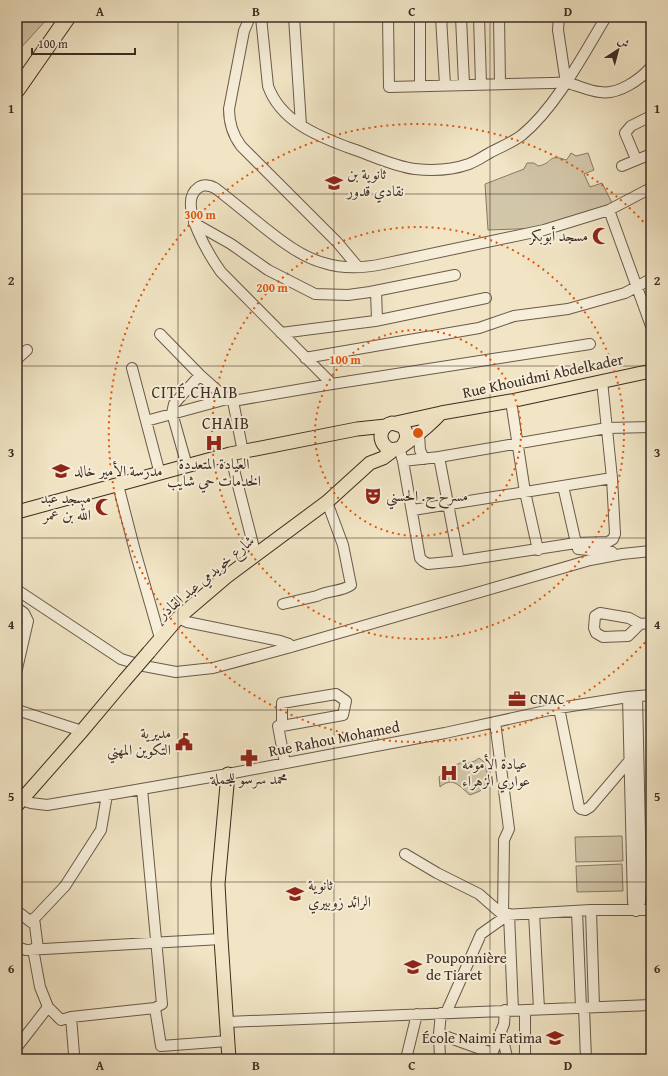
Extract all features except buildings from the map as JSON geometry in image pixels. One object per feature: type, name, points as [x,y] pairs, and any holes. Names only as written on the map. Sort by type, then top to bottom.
[{"type":"highway","points":[[17,90],[68,17]]},
{"type":"main road","name":"Rue Khouidmi Abdelkader","points":[[441,413],[511,401],[651,370]]},
{"type":"main road","points":[[386,431],[441,413]]},
{"type":"main road","name":"شارع خويدمي عبد القادر","points":[[18,802],[82,731],[178,618],[226,577],[327,502],[370,463],[383,458],[441,413]]},
{"type":"main road","points":[[17,512],[237,453],[357,430],[386,431],[402,426],[406,441],[388,448],[382,442],[386,431]]},
{"type":"main road","name":"شارع خويدمي عبد القادر","points":[[370,463],[373,452],[386,431]]},
{"type":"main road","points":[[228,774],[218,884],[229,1059]]},
{"type":"street","points":[[250,17],[244,31],[229,109],[231,129],[241,146],[337,242],[358,267]]},
{"type":"street","points":[[261,17],[268,86],[272,96],[280,108],[301,125],[325,139],[404,167],[425,170],[455,168],[471,164],[521,136],[536,123],[566,83],[606,17]]},
{"type":"street","points":[[294,17],[301,125]]},
{"type":"street","points":[[388,17],[389,87],[464,84],[566,83],[600,92],[614,92],[626,86],[651,67]]},
{"type":"street","points":[[420,17],[420,85]]},
{"type":"street","points":[[441,17],[445,85]]},
{"type":"street","points":[[461,17],[464,84]]},
{"type":"street","points":[[479,17],[482,84]]},
{"type":"street","points":[[499,17],[500,84]]},
{"type":"street","points":[[559,17],[558,30],[566,83]]},
{"type":"street","points":[[636,159],[625,133],[630,126],[651,116]]},
{"type":"street","points":[[622,166],[651,154]]},
{"type":"street","points":[[332,384],[221,272],[209,254],[194,222],[190,204],[191,196],[193,192],[200,187],[212,186],[277,237],[310,258],[324,264],[358,267],[383,264],[544,230],[609,210],[651,188]]},
{"type":"street","points":[[609,210],[651,326]]},
{"type":"street","points":[[194,222],[231,244],[268,270],[315,294],[348,294],[376,291],[455,275]]},
{"type":"street","points":[[305,358],[479,328],[514,316],[568,309],[625,293],[651,279]]},
{"type":"street","points":[[376,291],[377,320]]},
{"type":"street","points":[[281,333],[377,320],[486,298]]},
{"type":"street","points":[[160,334],[200,375],[230,400],[237,453],[256,556]]},
{"type":"street","points":[[146,421],[172,413],[230,400],[590,344]]},
{"type":"street","points":[[17,359],[27,350]]},
{"type":"street","points":[[132,368],[160,474]]},
{"type":"street","points":[[187,466],[172,413],[174,404],[200,375]]},
{"type":"street","points":[[406,441],[403,461],[413,510],[420,558],[428,564],[576,544],[608,542],[613,539],[615,534],[612,478],[602,381]]},
{"type":"street","points":[[511,401],[525,492],[538,550]]},
{"type":"street","points":[[406,441],[422,454],[439,457],[607,428],[651,427]]},
{"type":"street","points":[[403,461],[422,454]]},
{"type":"street","points":[[439,457],[459,561]]},
{"type":"street","points":[[413,510],[612,478]]},
{"type":"street","points":[[118,485],[160,638]]},
{"type":"street","points":[[563,486],[576,544]]},
{"type":"street","points":[[283,604],[345,589],[351,585],[343,545],[327,502]]},
{"type":"street","points":[[564,546],[568,548],[622,554]]},
{"type":"street","points":[[17,590],[121,658],[144,666],[176,672],[213,668],[291,647],[590,560],[622,554],[651,551]]},
{"type":"street","points":[[17,608],[24,613],[28,621],[17,669]]},
{"type":"street","points":[[178,618],[187,622],[280,641],[289,644],[291,647]]},
{"type":"street","points":[[640,624],[651,623]]},
{"type":"street","points":[[282,726],[282,703],[336,694],[346,701],[343,715],[282,726],[278,726],[284,763]]},
{"type":"street","name":"Rue Rahou Mohamed","points":[[18,802],[47,805],[107,795],[228,774],[495,722],[559,708],[632,696],[651,695]]},
{"type":"street","points":[[632,696],[630,760],[634,902],[636,911]]},
{"type":"street","points":[[632,696],[641,879],[640,902],[636,911]]},
{"type":"street","points":[[559,708],[578,807],[585,810],[590,807],[630,760]]},
{"type":"street","points":[[17,710],[82,731]]},
{"type":"street","points":[[439,1034],[491,1056],[509,1010],[504,840],[509,829],[495,722]]},
{"type":"street","points":[[34,918],[35,949],[40,987],[48,1007],[61,1020],[71,1017],[155,1008],[162,1004],[142,789]]},
{"type":"street","points":[[17,911],[31,922],[65,886],[101,830],[107,795]]},
{"type":"street","points":[[405,854],[437,873],[479,894],[506,914]]},
{"type":"street","points":[[440,1059],[439,1034],[444,1013],[481,934],[506,914],[591,910],[651,910]]},
{"type":"street","points":[[591,910],[594,1007]]},
{"type":"street","points":[[577,911],[586,1059]]},
{"type":"street","points":[[534,913],[539,1009]]},
{"type":"street","points":[[17,947],[26,950],[221,939]]},
{"type":"street","points":[[226,1022],[651,1005]]},
{"type":"street","points":[[17,1047],[48,1007]]},
{"type":"street","points":[[155,1008],[161,1046],[228,1041]]},
{"type":"street","points":[[525,1010],[525,1059]]},
{"type":"street","points":[[406,1059],[417,1014]]},
{"type":"street","points":[[71,1017],[74,1054]]},
{"type":"street","points":[[501,1031],[507,1057],[506,1059]]},
{"type":"shaded area","points":[[17,17],[49,17],[17,52]]},
{"type":"shaded area","points":[[571,153],[576,156],[588,153],[594,170],[584,174],[590,187],[602,183],[613,205],[545,228],[488,230],[485,184],[524,169],[527,163],[534,163],[538,166],[543,165],[553,158],[566,160]]},
{"type":"shaded area","points":[[479,758],[484,762],[487,772],[485,785],[480,791],[470,795],[452,782],[440,787],[439,777],[462,762],[466,764]]},
{"type":"shaded area","points":[[622,836],[623,861],[576,862],[575,837]]},
{"type":"shaded area","points":[[622,864],[623,891],[577,892],[576,866]]},
{"type":"place","name":"ثانوية بن نقادي قدور","points":[[334,183]]},
{"type":"place","name":"مسجد أبوبكر","points":[[601,236]]},
{"type":"place","name":"العيادة المتعددة الخدمات حي شايب","points":[[214,443]]},
{"type":"place","name":"مدرسة الأمير خالد","points":[[61,471]]},
{"type":"place","name":"مسرح ح. الحسني","points":[[373,496]]},
{"type":"place","name":"مسجد عبد الله بن عمر","points":[[104,507]]},
{"type":"place","name":"CNAC","points":[[517,699]]},
{"type":"place","name":"مديرية التكوين المهني","points":[[184,742]]},
{"type":"place","name":"محمد سرسو للجملة","points":[[249,758]]},
{"type":"place","name":"عيادة الأمومة عواري الزهراء","points":[[449,773]]},
{"type":"place","name":"ثانوية الرائد زوبيري","points":[[295,894]]},
{"type":"place","name":"Pouponnière de Tiaret","points":[[413,967]]},
{"type":"place","name":"École Naimi Fatima","points":[[555,1038]]},
{"type":"district","name":"CITÉ CHAIB","points":[[195,392]]},
{"type":"district","name":"CHAIB","points":[[226,423]]}]
